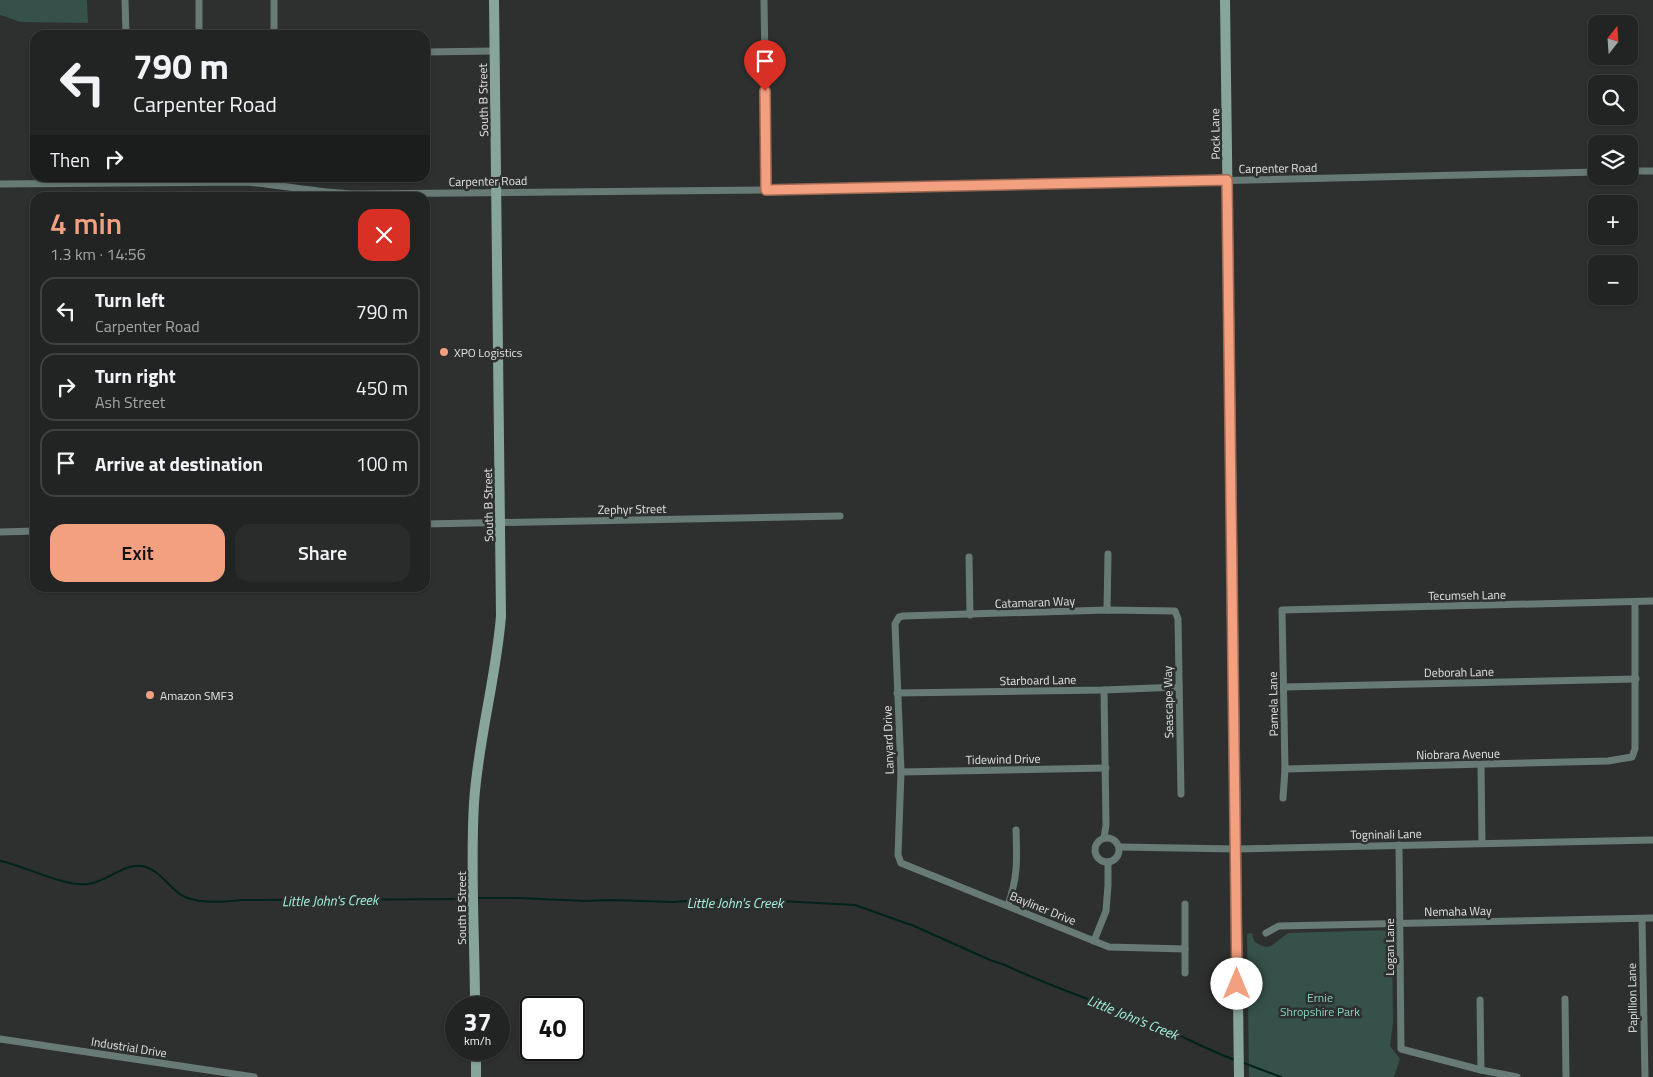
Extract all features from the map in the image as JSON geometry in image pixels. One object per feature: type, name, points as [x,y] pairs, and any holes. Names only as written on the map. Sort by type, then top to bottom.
[{"type":"street","points":[[126,0],[126,30]]},
{"type":"street","points":[[199,0],[199,30]]},
{"type":"street","points":[[274,0],[274,30]]},
{"type":"street","name":"South B Street","points":[[475,996],[472,886],[474,803],[501,616],[494,0]]},
{"type":"street","points":[[764,0],[766,190]]},
{"type":"street","name":"Pock Lane","points":[[1225,0],[1239,1075]]},
{"type":"street","points":[[430,52],[494,51]]},
{"type":"street","points":[[1638,171],[1653,171]]},
{"type":"street","name":"Carpenter Road","points":[[430,192],[766,190],[1588,172]]},
{"type":"street","name":"Carpenter Road","points":[[0,184],[100,182]]},
{"type":"street","name":"Carpenter Road","points":[[246,182],[269,183],[333,192]]},
{"type":"street","name":"Zephyr Street","points":[[430,524],[840,516]]},
{"type":"street","points":[[0,532],[30,532]]},
{"type":"street","points":[[1107,610],[1108,554]]},
{"type":"street","points":[[969,557],[970,615]]},
{"type":"street","name":"Tecumseh Lane","points":[[1282,610],[1653,601]]},
{"type":"street","points":[[1635,602],[1636,679]]},
{"type":"street","name":"Catamaran Way","points":[[897,620],[903,616],[1107,610],[1175,611]]},
{"type":"street","name":"Pamela Lane","points":[[1282,610],[1284,798]]},
{"type":"street","name":"Seascape Way","points":[[1175,611],[1178,618],[1182,794]]},
{"type":"street","name":"Lanyard Drive","points":[[897,620],[895,624],[901,772],[899,859]]},
{"type":"street","name":"Deborah Lane","points":[[1284,687],[1636,679]]},
{"type":"street","name":"Niobrara Avenue","points":[[1285,769],[1608,761],[1632,757],[1635,749],[1636,679]]},
{"type":"street","name":"Starboard Lane","points":[[898,693],[1179,687]]},
{"type":"street","points":[[1104,690],[1106,768],[1106,825],[1104,838]]},
{"type":"street","points":[[1481,765],[1482,843]]},
{"type":"street","name":"Tidewind Drive","points":[[901,772],[1106,768]]},
{"type":"street","points":[[1008,905],[1017,872],[1016,830]]},
{"type":"street","points":[[1104,838],[1116,841],[1120,847],[1120,852],[1115,859],[1108,862],[1098,858],[1095,853],[1098,841],[1104,838]]},
{"type":"street","name":"Togninali Lane","points":[[1120,847],[1236,849],[1653,840]]},
{"type":"street","name":"Logan Lane","points":[[1399,845],[1401,1049],[1481,1070]]},
{"type":"street","name":"Bayliner Drive","points":[[899,859],[905,865],[1109,947],[1186,949]]},
{"type":"street","points":[[1094,941],[1106,911],[1108,862]]},
{"type":"street","points":[[1185,904],[1185,973]]},
{"type":"street","name":"Papillion Lane","points":[[1642,918],[1645,1077]]},
{"type":"street","name":"Nemaha Way","points":[[1266,933],[1279,926],[1653,918]]},
{"type":"street","points":[[1565,999],[1566,1077]]},
{"type":"street","points":[[1480,1000],[1481,1070],[1516,1077]]},
{"type":"street","name":"Industrial Drive","points":[[0,1039],[254,1077]]},
{"type":"street","points":[[476,1061],[476,1077]]},
{"type":"green space","points":[[0,0],[87,0],[88,23],[21,22],[0,15]]},
{"type":"green space","name":"Ernie Shropshire Park","points":[[1388,930],[1392,935],[1393,1023],[1390,1046],[1400,1059],[1394,1077],[1249,1077],[1247,934],[1252,933],[1254,941],[1266,947],[1271,946],[1288,933]]},
{"type":"waterway","name":"Little John's Creek","points":[[0,861],[78,884],[95,883],[129,867],[142,866],[154,871],[185,897],[206,902],[242,900],[469,899]]},
{"type":"waterway","name":"Little John's Creek","points":[[476,898],[674,902],[752,900],[758,902],[780,901],[855,905],[914,926],[990,960],[1147,1021],[1235,1060]]},
{"type":"waterway","name":"Little John's Creek","points":[[1241,1062],[1281,1077]]},
{"type":"place","name":"XPO Logistics","points":[[444,352]]},
{"type":"place","name":"Amazon SMF3","points":[[150,695]]},
{"type":"route","points":[[765,91],[766,190],[1227,180],[1232,456],[1237,984]]}]
